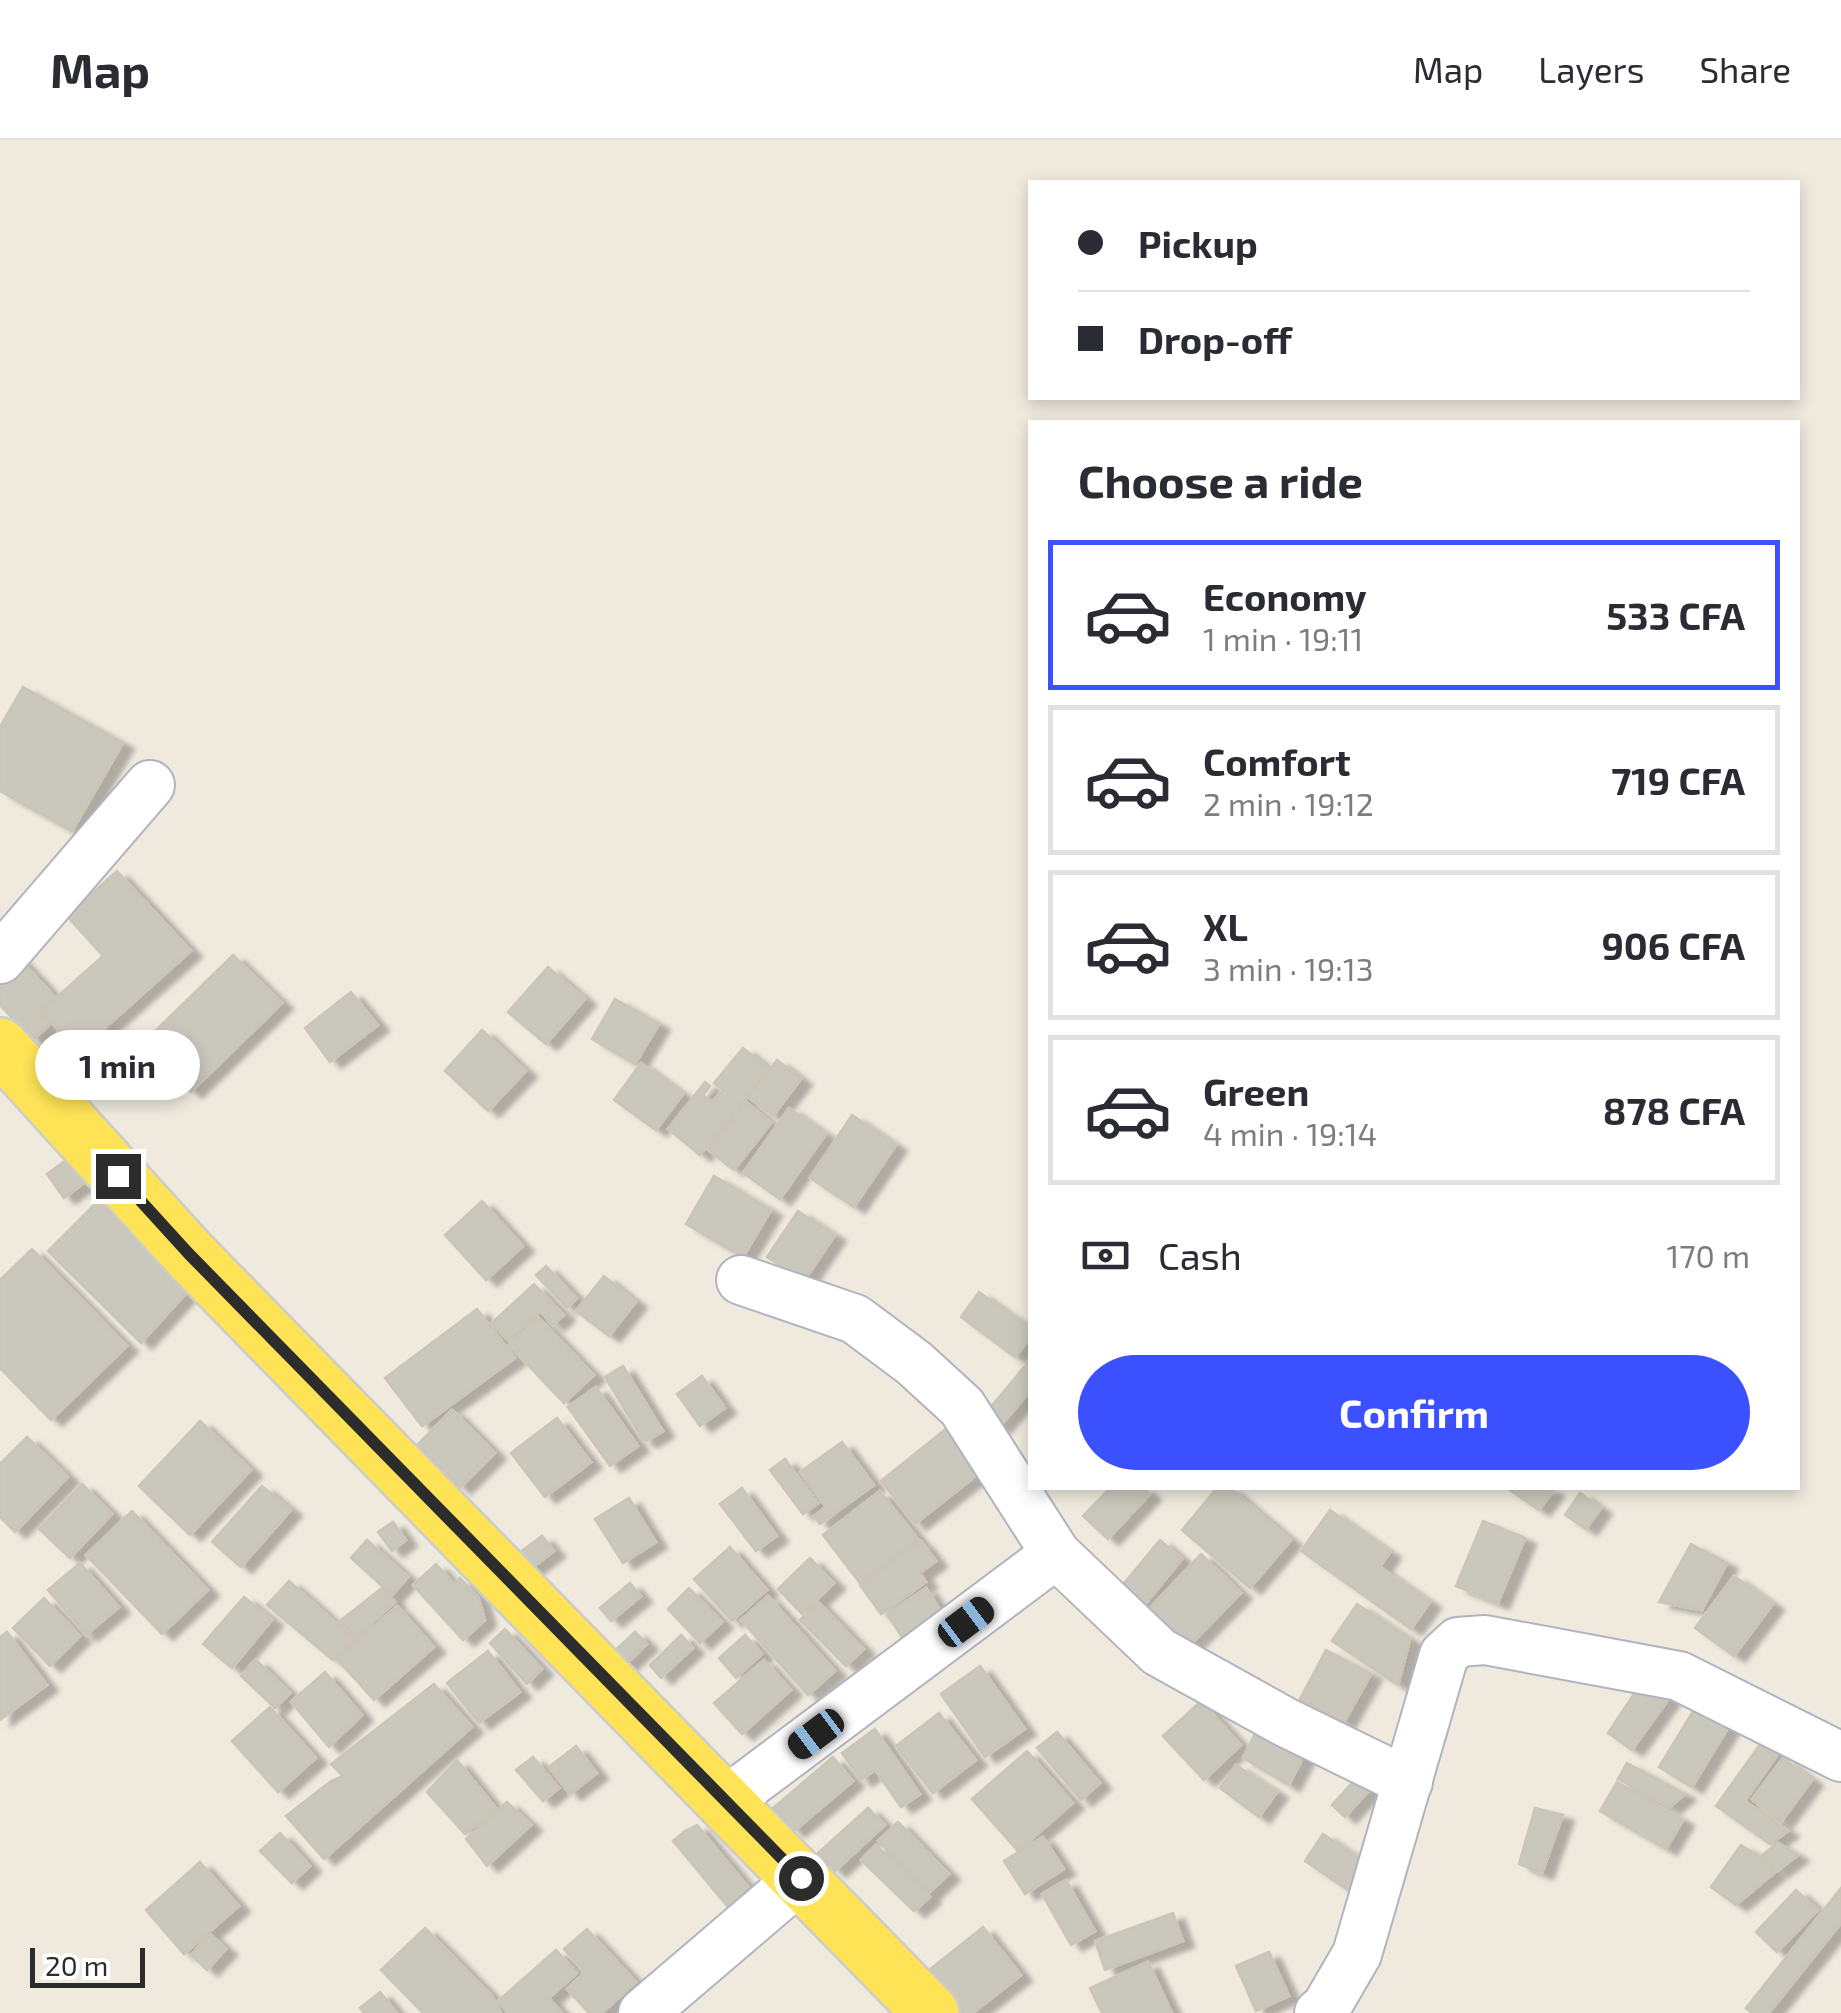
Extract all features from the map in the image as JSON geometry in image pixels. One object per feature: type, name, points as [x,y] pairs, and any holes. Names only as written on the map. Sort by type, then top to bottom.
[{"type":"main road","points":[[0,1046],[189,1254],[932,2013]]},
{"type":"street","points":[[0,959],[150,785]]},
{"type":"street","points":[[741,1280],[855,1318],[914,1362],[962,1407],[1056,1554],[1159,1652],[1286,1722],[1408,1782]]},
{"type":"street","points":[[726,1800],[1056,1554]]},
{"type":"street","points":[[1325,2012],[1357,1954],[1444,1655],[1458,1642],[1485,1640],[1679,1676],[1841,1757]]},
{"type":"street","points":[[643,2013],[801,1878]]},
{"type":"building","points":[[23,687],[123,743],[72,831],[0,791],[0,727]]},
{"type":"building","points":[[117,871],[191,951],[78,1052],[41,1011],[103,956],[67,916]]},
{"type":"building","points":[[233,955],[282,1003],[191,1092],[143,1043]]},
{"type":"building","points":[[18,957],[55,997],[38,1013],[49,1025],[33,1040],[0,1005],[0,974]]},
{"type":"building","points":[[548,967],[585,999],[546,1044],[508,1012]]},
{"type":"building","points":[[351,992],[378,1025],[330,1062],[305,1028]]},
{"type":"building","points":[[615,999],[659,1024],[635,1064],[592,1039]]},
{"type":"building","points":[[482,1030],[526,1071],[488,1111],[445,1071]]},
{"type":"building","points":[[743,1048],[769,1069],[700,1155],[668,1129],[705,1082],[710,1086],[703,1095],[712,1102],[723,1090],[714,1083]]},
{"type":"building","points":[[777,1060],[801,1079],[773,1116],[748,1097]]},
{"type":"building","points":[[641,1063],[683,1094],[656,1130],[614,1100]]},
{"type":"building","points":[[746,1102],[771,1123],[734,1170],[708,1150]]},
{"type":"building","points":[[789,1108],[826,1134],[780,1199],[743,1173]]},
{"type":"building","points":[[852,1115],[896,1145],[854,1207],[810,1178]]},
{"type":"building","points":[[66,1160],[84,1183],[64,1198],[47,1174]]},
{"type":"building","points":[[714,1176],[771,1210],[743,1257],[686,1224]]},
{"type":"building","points":[[98,1201],[190,1289],[141,1343],[48,1251]]},
{"type":"building","points":[[482,1201],[523,1246],[486,1280],[445,1235]]},
{"type":"building","points":[[798,1211],[835,1235],[804,1281],[767,1257]]},
{"type":"building","points":[[32,1249],[127,1346],[51,1420],[0,1368],[0,1280]]},
{"type":"building","points":[[546,1266],[577,1298],[567,1308],[536,1275]]},
{"type":"building","points":[[604,1276],[636,1302],[609,1336],[576,1311]]},
{"type":"building","points":[[534,1284],[564,1315],[553,1325],[540,1311],[508,1340],[492,1323]]},
{"type":"building","points":[[979,1292],[1028,1328],[1028,1341],[1015,1357],[961,1317]]},
{"type":"building","points":[[477,1309],[515,1358],[422,1426],[385,1378]]},
{"type":"building","points":[[538,1317],[594,1375],[564,1403],[509,1345]]},
{"type":"building","points":[[1028,1362],[1028,1393],[999,1428],[984,1415]]},
{"type":"building","points":[[623,1366],[663,1431],[647,1441],[605,1377]]},
{"type":"building","points":[[702,1376],[725,1408],[700,1426],[677,1394]]},
{"type":"building","points":[[596,1387],[638,1446],[610,1466],[568,1407]]},
{"type":"building","points":[[452,1410],[495,1453],[460,1488],[417,1445]]},
{"type":"building","points":[[557,1418],[591,1462],[545,1497],[511,1453]]},
{"type":"building","points":[[957,1420],[992,1463],[915,1524],[881,1481]]},
{"type":"building","points":[[200,1421],[251,1470],[190,1535],[139,1486]]},
{"type":"building","points":[[27,1437],[68,1477],[15,1532],[0,1517],[0,1464]]},
{"type":"building","points":[[842,1442],[874,1485],[820,1524],[814,1516],[826,1507],[800,1472]]},
{"type":"building","points":[[785,1459],[818,1503],[803,1514],[770,1470]]},
{"type":"building","points":[[82,1484],[112,1514],[70,1558],[39,1529]]},
{"type":"building","points":[[262,1486],[291,1510],[241,1567],[212,1542]]},
{"type":"building","points":[[742,1488],[777,1536],[756,1551],[720,1504]]},
{"type":"building","points":[[1108,1490],[1145,1490],[1150,1494],[1108,1539],[1083,1516]]},
{"type":"building","points":[[1215,1490],[1232,1490],[1291,1540],[1250,1588],[1182,1530]]},
{"type":"building","points":[[1510,1490],[1553,1491],[1539,1510]]},
{"type":"building","points":[[880,1491],[918,1539],[860,1583],[823,1535]]},
{"type":"building","points":[[1580,1493],[1601,1508],[1586,1529],[1565,1515]]},
{"type":"building","points":[[629,1498],[656,1542],[623,1563],[595,1519]]},
{"type":"building","points":[[1330,1510],[1390,1552],[1380,1567],[1430,1602],[1411,1629],[1301,1551]]},
{"type":"building","points":[[132,1511],[208,1590],[162,1634],[86,1555]]},
{"type":"building","points":[[1483,1521],[1525,1538],[1498,1603],[1456,1586]]},
{"type":"building","points":[[393,1522],[406,1540],[392,1551],[378,1532]]},
{"type":"building","points":[[542,1536],[554,1551],[527,1572],[515,1556]]},
{"type":"building","points":[[367,1540],[408,1577],[392,1595],[351,1558]]},
{"type":"building","points":[[1160,1540],[1182,1559],[1143,1607],[1120,1588]]},
{"type":"building","points":[[921,1541],[936,1561],[920,1573],[926,1582],[881,1614],[860,1585]]},
{"type":"building","points":[[1691,1544],[1727,1563],[1702,1610],[1659,1602]]},
{"type":"building","points":[[730,1547],[767,1590],[732,1621],[694,1579]]},
{"type":"building","points":[[1201,1554],[1241,1593],[1186,1649],[1147,1611]]},
{"type":"building","points":[[810,1558],[834,1583],[802,1614],[778,1589]]},
{"type":"building","points":[[80,1563],[119,1607],[86,1635],[48,1590]]},
{"type":"building","points":[[436,1564],[454,1584],[460,1578],[478,1597],[485,1620],[463,1640],[413,1585]]},
{"type":"building","points":[[1734,1576],[1773,1604],[1734,1656],[1695,1628]]},
{"type":"building","points":[[289,1581],[355,1640],[333,1660],[267,1605]]},
{"type":"building","points":[[630,1583],[641,1596],[611,1621],[600,1608]]},
{"type":"building","points":[[382,1588],[395,1602],[356,1638],[340,1621]]},
{"type":"building","points":[[689,1588],[722,1622],[700,1643],[668,1609]]},
{"type":"building","points":[[926,1588],[942,1613],[903,1639],[887,1614]]},
{"type":"building","points":[[768,1596],[835,1671],[808,1695],[741,1620]]},
{"type":"building","points":[[244,1597],[272,1620],[232,1668],[203,1644]]},
{"type":"building","points":[[44,1598],[80,1636],[50,1666],[13,1628]]},
{"type":"building","points":[[818,1602],[864,1649],[846,1666],[800,1620]]},
{"type":"building","points":[[1357,1604],[1410,1639],[1398,1685],[1332,1641]]},
{"type":"building","points":[[397,1606],[434,1647],[374,1700],[337,1659]]},
{"type":"building","points":[[505,1629],[542,1669],[527,1684],[490,1643]]},
{"type":"building","points":[[7,1632],[47,1685],[0,1720],[0,1637]]},
{"type":"building","points":[[635,1632],[647,1644],[621,1669],[607,1658]]},
{"type":"building","points":[[681,1635],[693,1648],[661,1678],[650,1665]]},
{"type":"building","points":[[745,1635],[762,1654],[736,1678],[719,1658]]},
{"type":"building","points":[[1326,1650],[1371,1674],[1344,1722],[1300,1699]]},
{"type":"building","points":[[488,1651],[520,1692],[479,1723],[447,1683]]},
{"type":"building","points":[[256,1660],[290,1693],[275,1708],[241,1676]]},
{"type":"building","points":[[764,1660],[791,1690],[742,1734],[714,1703]]},
{"type":"building","points":[[980,1666],[1025,1729],[985,1757],[941,1694]]},
{"type":"building","points":[[325,1672],[362,1715],[329,1747],[291,1702]]},
{"type":"building","points":[[1644,1679],[1670,1697],[1632,1750],[1608,1733]]},
{"type":"building","points":[[434,1684],[472,1727],[324,1859],[286,1816],[343,1776],[331,1764]]},
{"type":"building","points":[[1201,1701],[1241,1745],[1204,1780],[1163,1736]]},
{"type":"building","points":[[270,1707],[316,1758],[278,1792],[232,1741]]},
{"type":"building","points":[[1695,1708],[1734,1718],[1692,1787],[1659,1767]]},
{"type":"building","points":[[939,1713],[976,1760],[933,1793],[896,1746]]},
{"type":"building","points":[[1259,1725],[1309,1746],[1289,1785],[1243,1758]]},
{"type":"building","points":[[875,1729],[920,1794],[901,1807],[875,1770],[861,1780],[842,1753]]},
{"type":"building","points":[[1057,1732],[1100,1783],[1081,1800],[1037,1748]]},
{"type":"building","points":[[1766,1736],[1783,1747],[1745,1801],[1788,1831],[1770,1844],[1716,1806]]},
{"type":"building","points":[[576,1746],[597,1773],[570,1794],[549,1767]]},
{"type":"building","points":[[1027,1751],[1073,1803],[1018,1851],[972,1799]]},
{"type":"building","points":[[533,1757],[559,1788],[543,1801],[516,1770]]},
{"type":"building","points":[[833,1757],[853,1781],[794,1831],[773,1808]]},
{"type":"building","points":[[1783,1758],[1812,1780],[1781,1822],[1752,1799]]},
{"type":"building","points":[[457,1760],[496,1808],[465,1834],[427,1792]]},
{"type":"building","points":[[1627,1763],[1685,1794],[1670,1807],[1618,1779]]},
{"type":"building","points":[[1236,1765],[1277,1792],[1259,1817],[1220,1788]]},
{"type":"building","points":[[1361,1773],[1374,1785],[1345,1817],[1332,1805]]},
{"type":"building","points":[[1617,1782],[1683,1820],[1666,1849],[1600,1811]]},
{"type":"building","points":[[507,1802],[531,1825],[487,1866],[466,1839]]},
{"type":"building","points":[[868,1808],[885,1825],[835,1871],[818,1853]]},
{"type":"building","points":[[1535,1808],[1563,1815],[1542,1873],[1519,1864]]},
{"type":"building","points":[[898,1822],[949,1874],[929,1893],[878,1841]]},
{"type":"building","points":[[697,1825],[750,1889],[728,1907],[673,1841]]},
{"type":"building","points":[[280,1833],[310,1866],[292,1883],[260,1851]]},
{"type":"building","points":[[1323,1834],[1366,1863],[1348,1890],[1305,1861]]},
{"type":"building","points":[[1043,1837],[1064,1869],[1025,1894],[1004,1861]]},
{"type":"building","points":[[1778,1843],[1798,1855],[1777,1871],[1762,1855]]},
{"type":"building","points":[[876,1845],[930,1897],[914,1911],[861,1860]]},
{"type":"building","points":[[1741,1845],[1760,1857],[1774,1873],[1736,1905],[1711,1887]]},
{"type":"building","points":[[200,1862],[239,1906],[184,1954],[146,1910]]},
{"type":"building","points":[[1066,1880],[1095,1931],[1071,1945],[1042,1894]]},
{"type":"building","points":[[1841,1888],[1841,1923],[1769,2013],[1752,2013],[1746,2008]]},
{"type":"building","points":[[1796,1890],[1818,1910],[1777,1952],[1756,1932]]},
{"type":"building","points":[[1173,1913],[1183,1941],[1105,1970],[1095,1941]]},
{"type":"building","points":[[983,1927],[1021,1975],[973,2013],[961,2013],[928,1971]]},
{"type":"building","points":[[425,1928],[492,1996],[501,2013],[423,2013],[381,1970]]},
{"type":"building","points":[[587,1929],[636,1982],[602,2013],[589,2013],[567,1989],[585,1972],[564,1949]]},
{"type":"building","points":[[210,1934],[226,1949],[207,1970],[191,1955]]},
{"type":"building","points":[[556,1950],[577,1973],[549,1998],[562,2013],[508,2013],[498,2001]]},
{"type":"building","points":[[1269,1952],[1289,1996],[1256,2011],[1236,1966]]},
{"type":"building","points":[[1148,1962],[1172,2013],[1102,2013],[1090,1988]]},
{"type":"building","points":[[380,1992],[397,2013],[364,2013],[360,2008]]},
{"type":"route","points":[[118,1176],[189,1254],[801,1878]]}]
